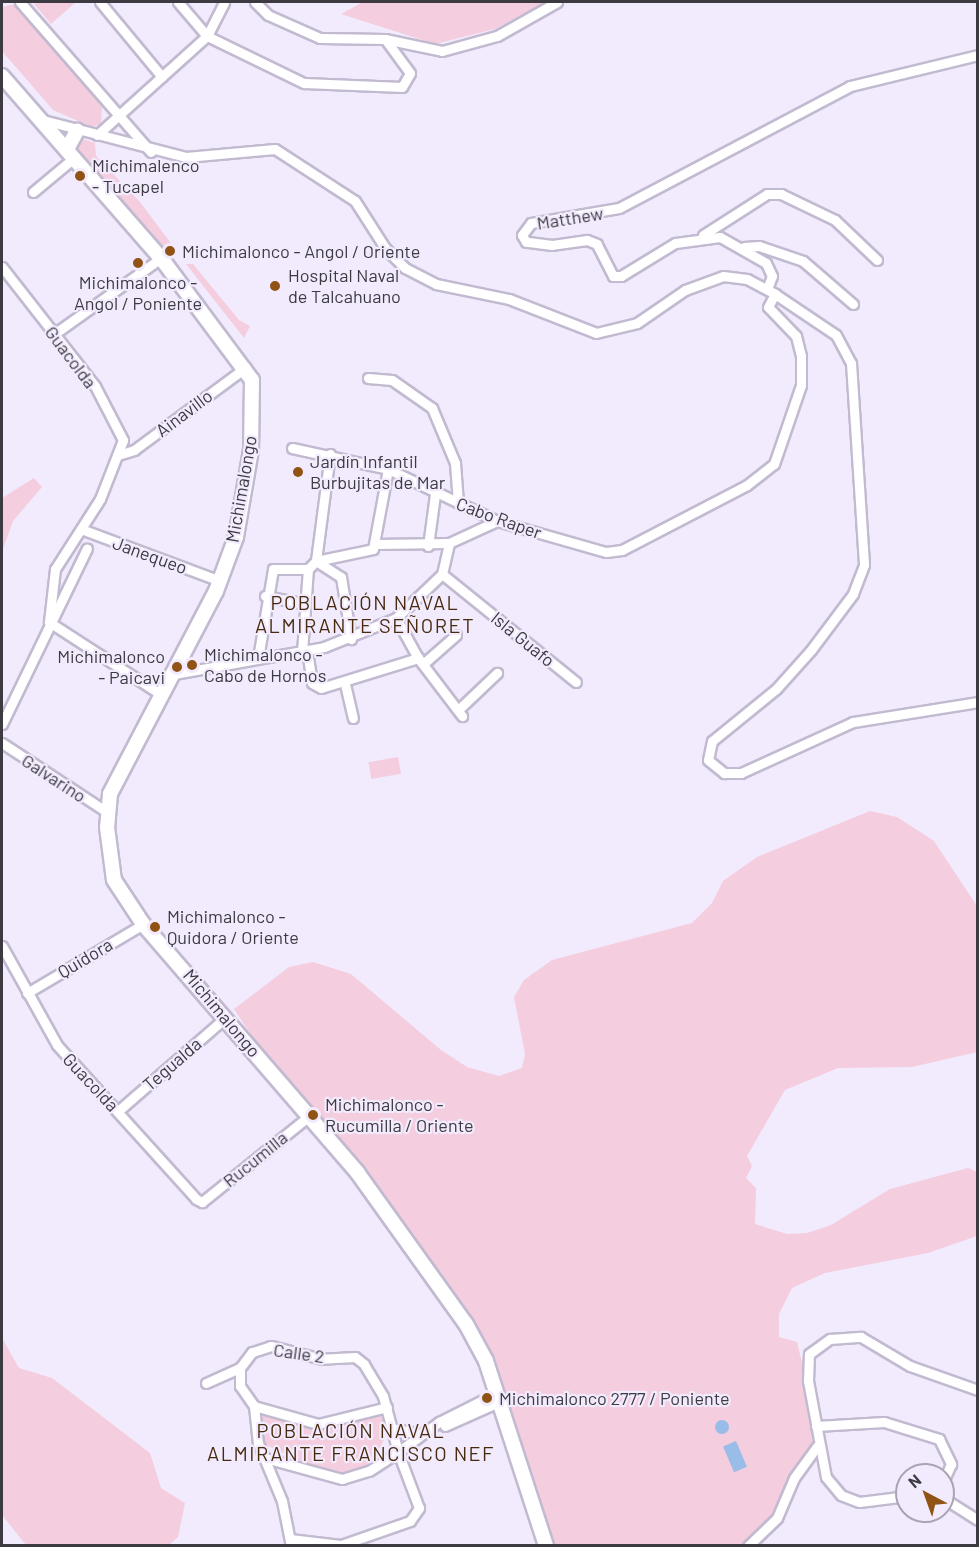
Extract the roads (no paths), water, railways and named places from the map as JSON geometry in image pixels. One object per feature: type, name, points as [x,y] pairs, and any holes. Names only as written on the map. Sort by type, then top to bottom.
[{"type":"main road","name":"Michimalongo","points":[[2,76],[43,120],[161,258],[247,366],[252,380],[251,450],[236,537],[220,580],[174,674],[117,778],[107,813],[114,880],[144,924],[309,1116],[430,1268],[484,1357],[546,1545]]},
{"type":"main road","points":[[71,153],[77,131]]},
{"type":"street","points":[[21,2],[151,152]]},
{"type":"street","points":[[100,2],[162,77]]},
{"type":"street","points":[[178,2],[207,36],[304,83],[395,89],[407,83],[410,73],[386,39]]},
{"type":"street","points":[[97,135],[207,36],[224,2]]},
{"type":"street","points":[[255,2],[268,15],[320,38],[386,39],[442,51],[461,48],[520,27],[557,2]]},
{"type":"street","name":"Matthew","points":[[703,235],[675,243],[621,276],[613,276],[597,244],[587,240],[552,245],[526,242],[522,235],[531,223],[619,208],[850,86],[978,55]]},
{"type":"street","points":[[43,120],[151,152],[186,157],[275,149],[355,201],[385,249],[405,268],[436,284],[509,299],[596,333],[637,323],[708,279],[734,276],[771,291],[836,335],[851,363],[864,565],[853,594],[811,650],[776,689],[712,741],[708,760],[724,773],[741,773],[853,722],[978,702]]},
{"type":"street","points":[[33,192],[71,153]]},
{"type":"street","points":[[703,235],[773,193],[835,220],[877,260]]},
{"type":"street","points":[[703,235],[744,247],[759,246],[803,261],[853,304]]},
{"type":"street","points":[[744,247],[770,268],[771,291]]},
{"type":"street","points":[[54,334],[161,258]]},
{"type":"street","name":"Guacolda","points":[[2,267],[112,414],[123,440],[118,455]]},
{"type":"street","name":"Cabo Raper","points":[[292,448],[330,454],[388,469],[435,494],[497,521],[606,552],[622,550],[747,485],[774,464],[801,385],[801,356],[796,336],[768,306],[771,291]]},
{"type":"street","name":"Ainavillo","points":[[118,455],[134,450],[247,366]]},
{"type":"street","points":[[368,378],[392,380],[432,408],[455,463],[458,503]]},
{"type":"street","points":[[316,561],[330,454]]},
{"type":"street","points":[[49,622],[55,569],[81,529],[118,455]]},
{"type":"street","points":[[388,469],[375,544],[367,552],[316,561],[308,569],[302,603],[304,651],[315,687],[345,684],[420,661],[456,635]]},
{"type":"street","points":[[428,546],[435,494]]},
{"type":"street","points":[[375,544],[428,546],[449,543],[497,521]]},
{"type":"street","name":"Janequeo","points":[[81,529],[220,580]]},
{"type":"street","points":[[174,674],[304,651],[351,639],[396,618],[442,574],[449,543]]},
{"type":"street","points":[[2,724],[49,622],[87,548]]},
{"type":"street","points":[[316,561],[340,577],[351,639]]},
{"type":"street","points":[[258,658],[265,596],[273,569],[308,569]]},
{"type":"street","name":"Isla Guafo","points":[[442,574],[576,682]]},
{"type":"street","points":[[265,596],[302,603]]},
{"type":"street","points":[[396,618],[420,661],[460,713],[497,673]]},
{"type":"street","points":[[49,622],[162,695]]},
{"type":"street","points":[[345,684],[353,718]]},
{"type":"street","name":"Galvarino","points":[[2,743],[107,813]]},
{"type":"street","name":"Quidora","points":[[27,993],[144,924]]},
{"type":"street","name":"Guacolda","points":[[2,946],[57,1045],[202,1202]]},
{"type":"street","name":"Tegualda","points":[[118,1111],[226,1017]]},
{"type":"street","name":"Rucumilla","points":[[202,1202],[309,1116]]},
{"type":"street","points":[[822,1470],[806,1367],[809,1354],[830,1339],[861,1337],[910,1366],[978,1390]]},
{"type":"street","name":"Calle 2","points":[[240,1368],[246,1359],[271,1346],[322,1359],[355,1357],[387,1407]]},
{"type":"street","points":[[206,1383],[240,1368],[240,1386],[254,1406],[265,1458],[291,1542],[324,1545],[358,1542],[396,1530],[416,1516],[419,1508],[398,1452],[396,1429],[387,1407],[318,1424],[254,1406]]},
{"type":"street","points":[[265,1458],[342,1479],[369,1471],[398,1452],[419,1434],[498,1398]]},
{"type":"street","points":[[816,1426],[884,1422],[939,1439],[951,1463]]},
{"type":"street","points":[[396,1429],[419,1434]]},
{"type":"street","points":[[748,1545],[777,1518],[794,1478],[808,1466],[818,1444]]},
{"type":"street","points":[[808,1466],[822,1470],[851,1500],[895,1497]]},
{"type":"street","points":[[955,1506],[978,1520]]},
{"type":"water","points":[[722,1420],[727,1422],[729,1427],[727,1432],[722,1434],[717,1432],[715,1427],[717,1422]]},
{"type":"water","points":[[736,1441],[747,1467],[734,1472],[723,1446]]},
{"type":"place","name":"Michimalenco - Tucapel","points":[[80,176]]},
{"type":"place","name":"Michimalonco - Angol / Oriente","points":[[170,251]]},
{"type":"place","name":"Michimalonco - Angol / Poniente","points":[[138,263]]},
{"type":"place","name":"Hospital Naval de Talcahuano","points":[[275,286]]},
{"type":"place","name":"Jardín Infantil Burbujitas de Mar","points":[[298,472]]},
{"type":"place","name":"Michimalonco - Cabo de Hornos","points":[[192,665]]},
{"type":"place","name":"Michimalonco - Paicavi","points":[[177,667]]},
{"type":"place","name":"Michimalonco - Quidora / Oriente","points":[[155,927]]},
{"type":"place","name":"Michimalonco - Rucumilla / Oriente","points":[[313,1115]]},
{"type":"place","name":"Michimalonco 2777 / Poniente","points":[[487,1398]]},
{"type":"district","name":"POBLACIÓN NAVAL ALMIRANTE SEÑORET","points":[[365,614]]},
{"type":"district","name":"POBLACIÓN NAVAL ALMIRANTE FRANCISCO NEF","points":[[351,1442]]}]
